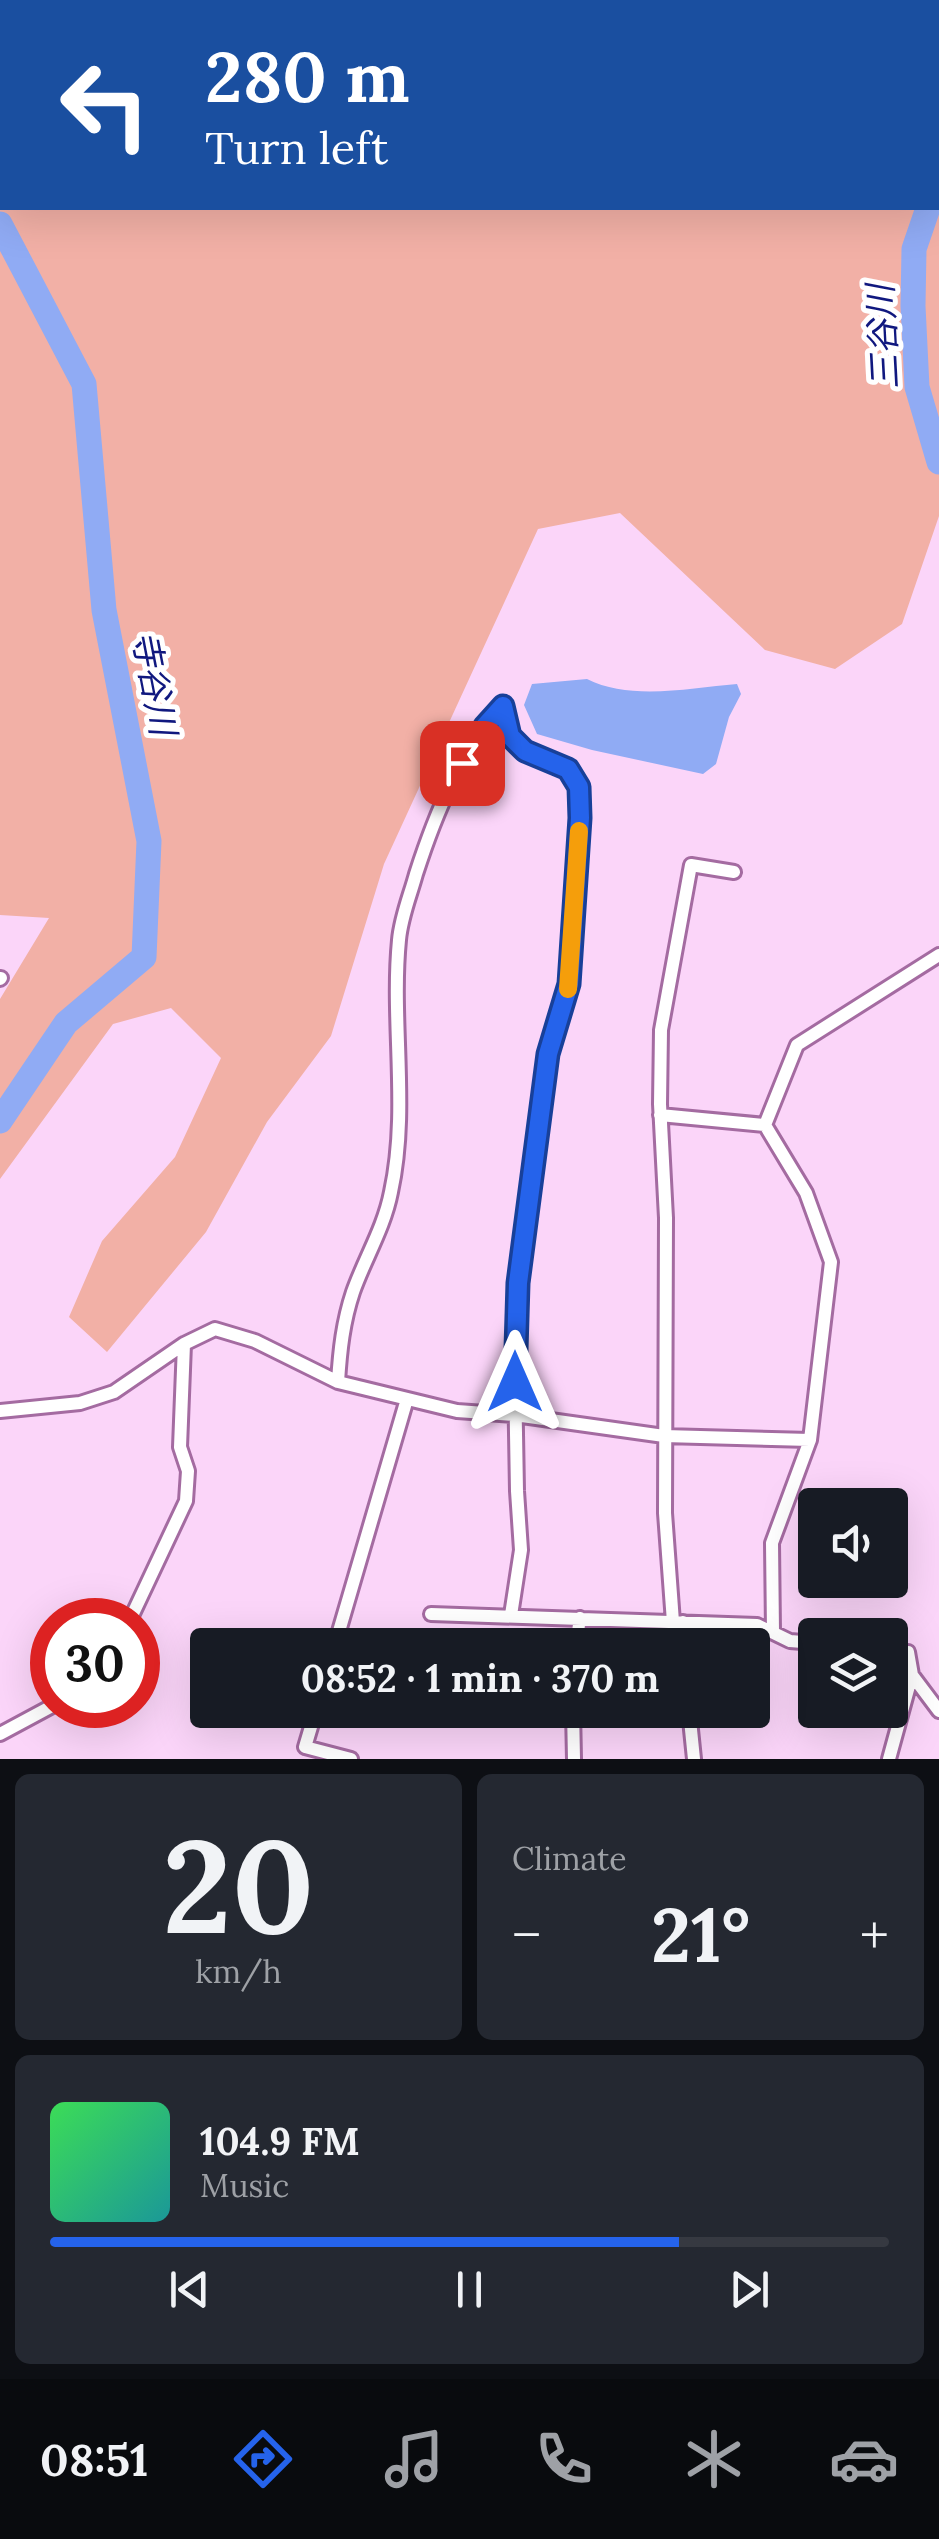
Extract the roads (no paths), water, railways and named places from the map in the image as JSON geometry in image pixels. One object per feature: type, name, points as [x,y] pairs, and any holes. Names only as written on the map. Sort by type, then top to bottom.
[{"type":"street","points":[[338,1382],[341,1336],[392,1190],[398,1136],[398,961],[402,921],[438,810],[473,743],[503,706],[510,736],[525,751],[568,769],[579,787],[580,818],[569,984],[548,1054],[514,1318],[521,1550],[511,1615]]},
{"type":"street","points":[[680,1628],[665,1514],[666,1218],[660,1115],[661,1030],[692,865],[734,872]]},
{"type":"street","points":[[765,1125],[796,1045],[939,955]]},
{"type":"street","points":[[660,1115],[765,1125]]},
{"type":"street","points":[[765,1125],[806,1193],[831,1262],[810,1440],[772,1543],[773,1632]]},
{"type":"street","points":[[1,1411],[80,1404],[114,1392],[184,1344],[215,1330],[255,1341],[338,1382],[457,1411],[664,1436],[810,1440]]},
{"type":"street","points":[[140,1598],[186,1501],[188,1471],[180,1447],[184,1344]]},
{"type":"street","points":[[340,1628],[407,1398]]},
{"type":"street","points":[[431,1614],[757,1625],[798,1642]]},
{"type":"street","points":[[579,1628],[580,1618]]},
{"type":"street","points":[[889,1759],[912,1676],[908,1652]]},
{"type":"street","points":[[912,1676],[939,1711]]},
{"type":"street","points":[[0,1734],[30,1718]]},
{"type":"street","points":[[311,1728],[305,1747],[351,1759]]},
{"type":"street","points":[[573,1728],[574,1759]]},
{"type":"street","points":[[691,1728],[694,1759]]},
{"type":"water","points":[[587,679],[622,690],[641,691],[737,684],[741,694],[729,717],[716,764],[703,774],[537,734],[524,705],[532,684]]},
{"type":"waterway","name":"三谷川","points":[[927,210],[914,249],[913,306],[917,387],[939,462]]},
{"type":"waterway","name":"寺谷川","points":[[0,224],[84,384],[104,610],[149,841],[144,957],[66,1023],[0,1121]]}]
